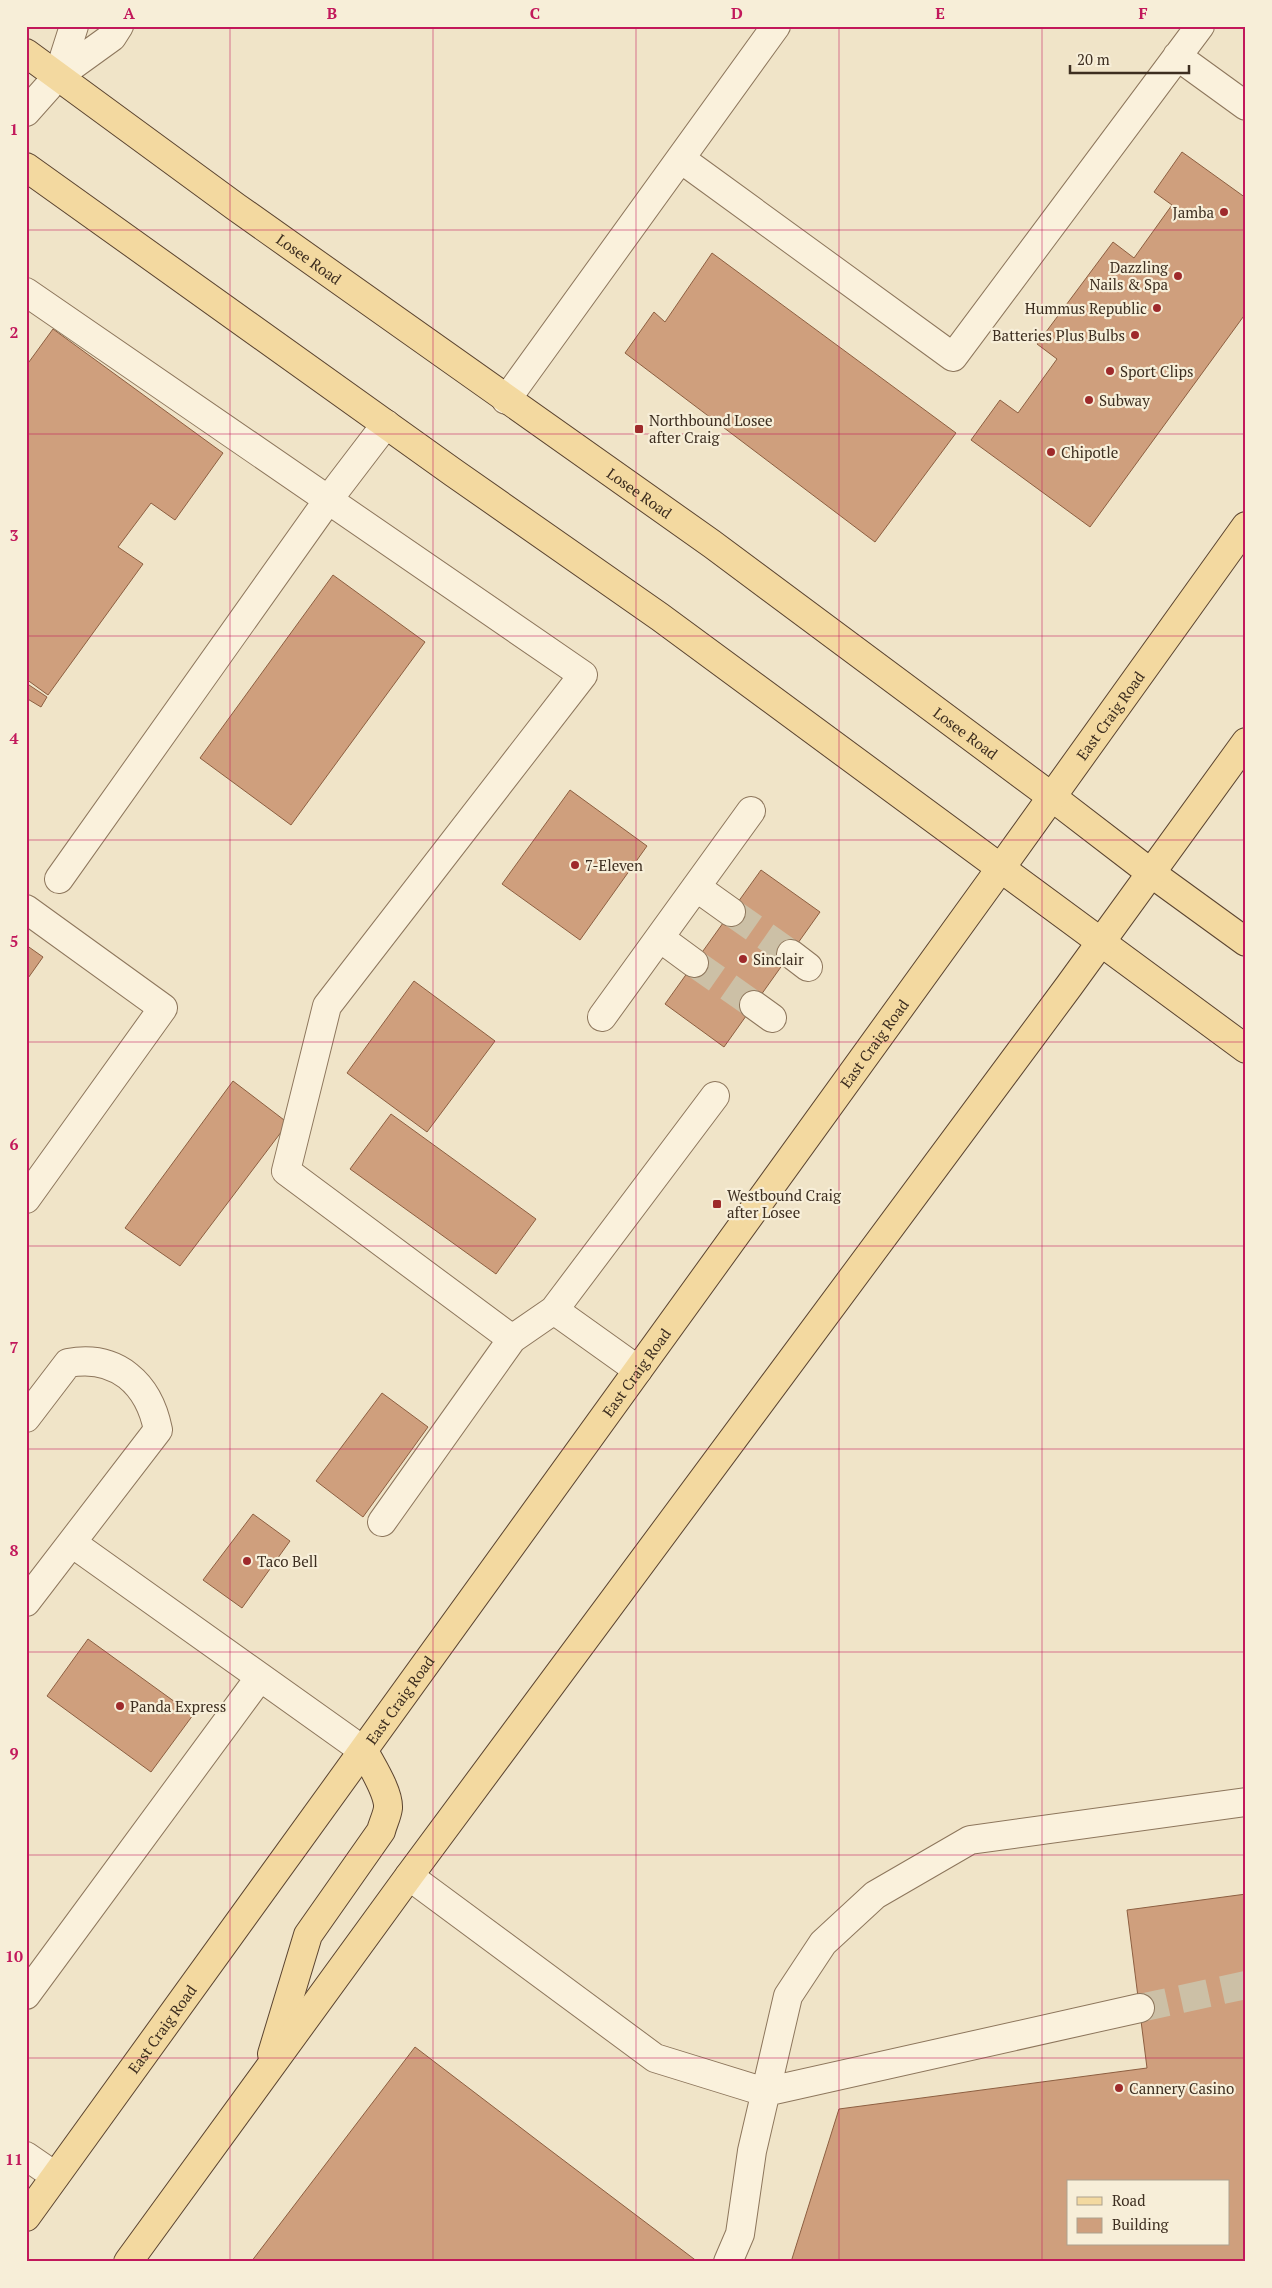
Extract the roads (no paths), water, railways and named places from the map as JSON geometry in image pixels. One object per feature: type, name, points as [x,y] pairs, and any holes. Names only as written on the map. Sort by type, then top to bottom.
[{"type":"main road","name":"Losee Road","points":[[26,53],[236,207],[506,400],[712,544],[1246,942]]},
{"type":"main road","points":[[26,167],[660,617],[1246,1049]]},
{"type":"main road","name":"East Craig Road","points":[[26,2217],[1246,526]]},
{"type":"main road","points":[[128,2262],[410,1876],[1100,943],[1246,742]]},
{"type":"main road","points":[[266,2075],[308,1935],[381,1831],[386,1815],[388,1806],[382,1785],[364,1750]]},
{"type":"street","points":[[58,76],[74,26]]},
{"type":"street","points":[[26,112],[58,76],[112,37],[119,26]]},
{"type":"street","points":[[506,400],[776,26]]},
{"type":"street","points":[[681,159],[953,357],[1200,26]]},
{"type":"street","points":[[1178,56],[1246,106]]},
{"type":"street","points":[[26,292],[583,675],[327,1006],[286,1171],[512,1339]]},
{"type":"street","points":[[59,879],[328,500],[386,424]]},
{"type":"street","points":[[602,1017],[751,811]]},
{"type":"street","points":[[696,887],[731,912]]},
{"type":"street","points":[[26,909],[164,1008],[26,1199]]},
{"type":"street","points":[[660,938],[694,963]]},
{"type":"street","points":[[382,1522],[512,1339],[554,1310],[716,1096]]},
{"type":"street","points":[[554,1310],[638,1370]]},
{"type":"street","points":[[26,1418],[68,1363],[81,1361],[99,1362],[124,1372],[141,1387],[154,1412],[158,1430],[26,1602]]},
{"type":"street","points":[[72,1543],[364,1750]]},
{"type":"street","points":[[26,1995],[260,1677]]},
{"type":"street","points":[[728,2262],[740,2234],[752,2151],[788,1996],[823,1943],[875,1895],[970,1840],[1246,1802]]},
{"type":"street","points":[[410,1876],[655,2058],[766,2092],[1140,2008]]},
{"type":"street","points":[[26,2156],[55,2176]]},
{"type":"tunnel","points":[[731,912],[791,954]]},
{"type":"tunnel","points":[[694,963],[754,1005]]},
{"type":"tunnel","points":[[1140,2008],[1246,1985]]},
{"type":"place","name":"Jamba","points":[[1224,212]]},
{"type":"place","name":"Dazzling Nails & Spa","points":[[1178,276]]},
{"type":"place","name":"Hummus Republic","points":[[1157,308]]},
{"type":"place","name":"Batteries Plus Bulbs","points":[[1135,335]]},
{"type":"place","name":"Sport Clips","points":[[1110,371]]},
{"type":"place","name":"Subway","points":[[1089,400]]},
{"type":"place","name":"Northbound Losee after Craig","points":[[639,429]]},
{"type":"place","name":"Chipotle","points":[[1051,452]]},
{"type":"place","name":"7-Eleven","points":[[575,865]]},
{"type":"place","name":"Sinclair","points":[[743,959]]},
{"type":"place","name":"Westbound Craig after Losee","points":[[717,1204]]},
{"type":"place","name":"Taco Bell","points":[[247,1561]]},
{"type":"place","name":"Panda Express","points":[[120,1706]]},
{"type":"place","name":"Cannery Casino","points":[[1119,2088]]}]
